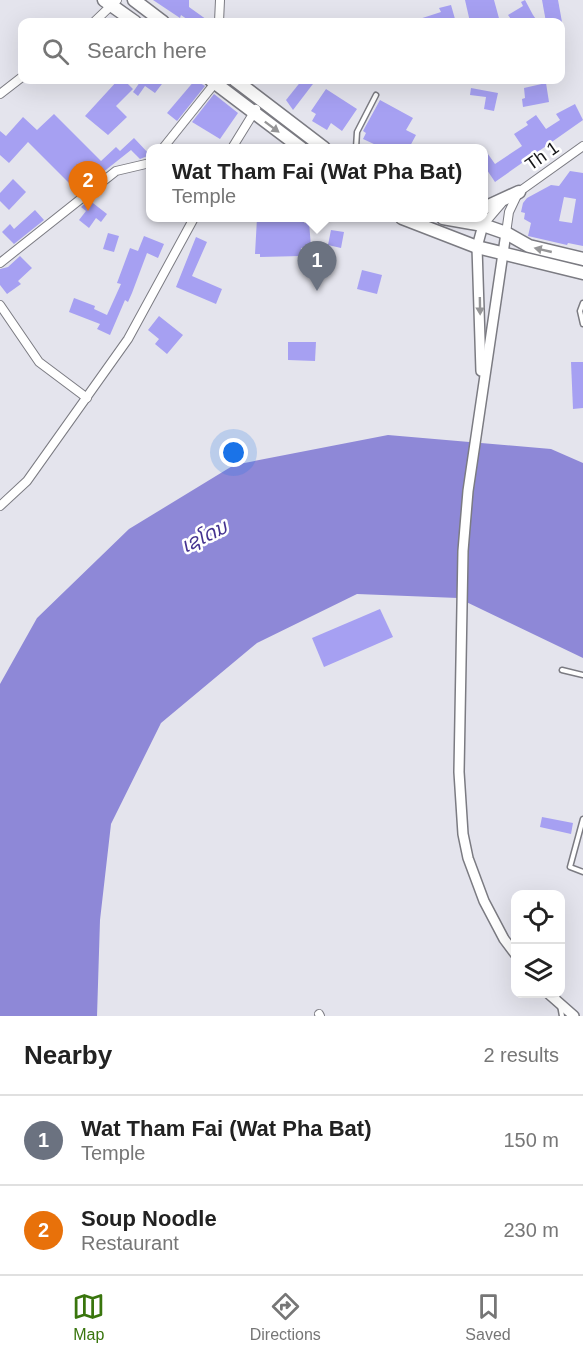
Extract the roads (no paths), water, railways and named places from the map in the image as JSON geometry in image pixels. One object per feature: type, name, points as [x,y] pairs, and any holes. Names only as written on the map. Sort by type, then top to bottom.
[{"type":"highway","points":[[134,0],[158,18]]},
{"type":"highway","points":[[111,2],[130,18]]},
{"type":"highway","points":[[217,84],[296,144]]},
{"type":"highway","points":[[240,84],[319,144]]},
{"type":"highway","points":[[488,206],[519,192]]},
{"type":"highway","points":[[412,222],[503,255],[583,273]]},
{"type":"highway","points":[[466,222],[506,233],[528,246],[583,259]]},
{"type":"street","points":[[219,18],[220,0]]},
{"type":"street","points":[[97,18],[111,2]]},
{"type":"street","points":[[0,94],[18,80]]},
{"type":"street","points":[[166,144],[211,84]]},
{"type":"street","points":[[234,144],[262,101]]},
{"type":"street","name":"Th 1","points":[[488,218],[496,208],[583,146]]},
{"type":"street","points":[[0,263],[116,171],[146,164]]},
{"type":"street","name":"Th 1","points":[[506,233],[509,212],[519,192]]},
{"type":"street","points":[[2,502],[27,481],[87,398],[153,296],[192,222]]},
{"type":"street","points":[[482,401],[477,247],[483,225]]},
{"type":"street","points":[[506,233],[468,491],[463,551],[459,732],[461,808],[468,858],[484,901],[511,948]]},
{"type":"street","points":[[0,305],[39,362],[87,398]]},
{"type":"street","points":[[554,998],[574,1016]]},
{"type":"lane","points":[[356,144],[357,132],[376,95]]},
{"type":"lane","points":[[583,303],[580,311],[583,324]]},
{"type":"lane","points":[[562,670],[583,675]]},
{"type":"lane","points":[[583,819],[570,862],[570,867],[583,872]]},
{"type":"lane","points":[[560,1005],[562,1016]]},
{"type":"water","name":"ເຊໂດນ","points":[[388,435],[551,449],[583,463],[583,658],[458,598],[357,594],[257,643],[161,723],[111,824],[100,920],[97,1016],[0,1016],[0,684],[37,618],[129,529],[234,465]]},
{"type":"place","name":"Soup Noodle","points":[[88,211]]},
{"type":"place","name":"Wat Tham Fai (Wat Pha Bat)","points":[[317,291]]}]
